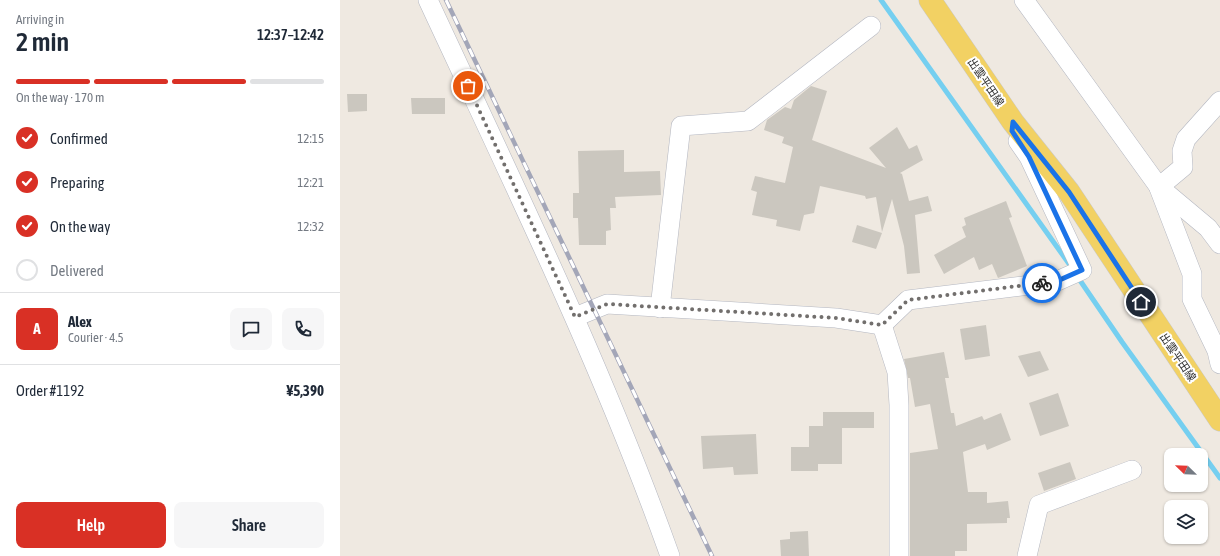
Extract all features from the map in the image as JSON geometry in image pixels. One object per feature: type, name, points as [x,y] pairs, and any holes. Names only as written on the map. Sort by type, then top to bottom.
[{"type":"main road","name":"出雲平田線","points":[[930,0],[1013,122],[1069,192],[1220,420]]},
{"type":"street","points":[[428,0],[575,317],[640,471],[670,556]]},
{"type":"street","points":[[1024,0],[1159,187],[1208,228],[1220,244]]},
{"type":"street","points":[[660,308],[681,126],[748,121],[871,26]]},
{"type":"street","points":[[1159,187],[1183,167],[1182,152],[1186,139],[1220,101]]},
{"type":"street","points":[[882,325],[908,300],[1055,282],[1082,270],[1029,157],[1012,131],[1013,122]]},
{"type":"street","points":[[1159,187],[1192,274],[1192,299],[1217,351],[1220,364]]},
{"type":"street","points":[[575,317],[607,304],[836,318],[882,325]]},
{"type":"street","points":[[882,325],[897,372],[899,405],[899,556]]},
{"type":"street","points":[[1027,556],[1039,505],[1132,470]]},
{"type":"building","points":[[811,86],[827,91],[812,140],[886,168],[869,148],[897,127],[909,149],[917,145],[923,160],[900,173],[902,174],[909,201],[928,196],[932,211],[915,215],[920,273],[907,274],[904,246],[892,199],[882,232],[876,197],[866,199],[865,196],[820,186],[814,213],[804,215],[800,231],[776,226],[777,220],[752,215],[757,192],[751,190],[755,176],[785,183],[793,147],[782,143],[784,137],[764,130],[767,120],[785,107],[791,109],[794,100]]},
{"type":"building","points":[[347,94],[367,94],[367,111],[348,112]]},
{"type":"building","points":[[411,98],[445,98],[445,114],[412,114]]},
{"type":"building","points":[[624,150],[624,172],[660,171],[661,195],[615,197],[616,208],[610,208],[611,230],[606,231],[606,245],[579,245],[578,218],[573,218],[573,193],[579,193],[578,151]]},
{"type":"building","points":[[1006,201],[1012,217],[1009,218],[1027,266],[998,278],[992,264],[979,270],[974,257],[944,274],[934,255],[966,237],[962,227],[966,225],[964,218]]},
{"type":"building","points":[[857,225],[882,233],[876,249],[852,242]]},
{"type":"building","points":[[986,325],[990,356],[965,360],[960,329]]},
{"type":"building","points":[[1040,351],[1049,370],[1028,377],[1018,356]]},
{"type":"building","points":[[944,352],[949,378],[945,378],[951,413],[954,413],[956,426],[982,416],[984,420],[1001,413],[1011,440],[987,450],[985,444],[963,452],[968,492],[987,492],[987,503],[1008,501],[1010,518],[1007,518],[1007,523],[967,524],[967,551],[955,551],[955,556],[910,556],[910,453],[938,449],[930,404],[915,407],[910,378],[908,378],[904,359]]},
{"type":"building","points":[[1058,393],[1069,426],[1040,436],[1029,403]]},
{"type":"building","points":[[823,412],[874,412],[874,428],[842,428],[842,464],[818,464],[818,471],[791,471],[791,447],[809,447],[809,426],[823,426]]},
{"type":"building","points":[[756,434],[758,474],[734,475],[733,467],[703,469],[701,436]]},
{"type":"building","points":[[1070,462],[1076,479],[1044,491],[1038,473]]},
{"type":"building","points":[[808,531],[809,556],[781,556],[780,540],[790,539],[790,532]]},
{"type":"waterway","points":[[881,0],[1072,268]]},
{"type":"waterway","points":[[1077,276],[1122,342],[1220,478]]},
{"type":"railway","points":[[446,0],[712,556]]},
{"type":"way so far","points":[[468,86],[575,317],[607,304],[836,318],[882,325],[908,300],[1042,283]]},
{"type":"route","points":[[1042,283],[1055,282],[1082,270],[1029,157],[1012,131],[1013,122],[1069,192],[1141,302]]}]
